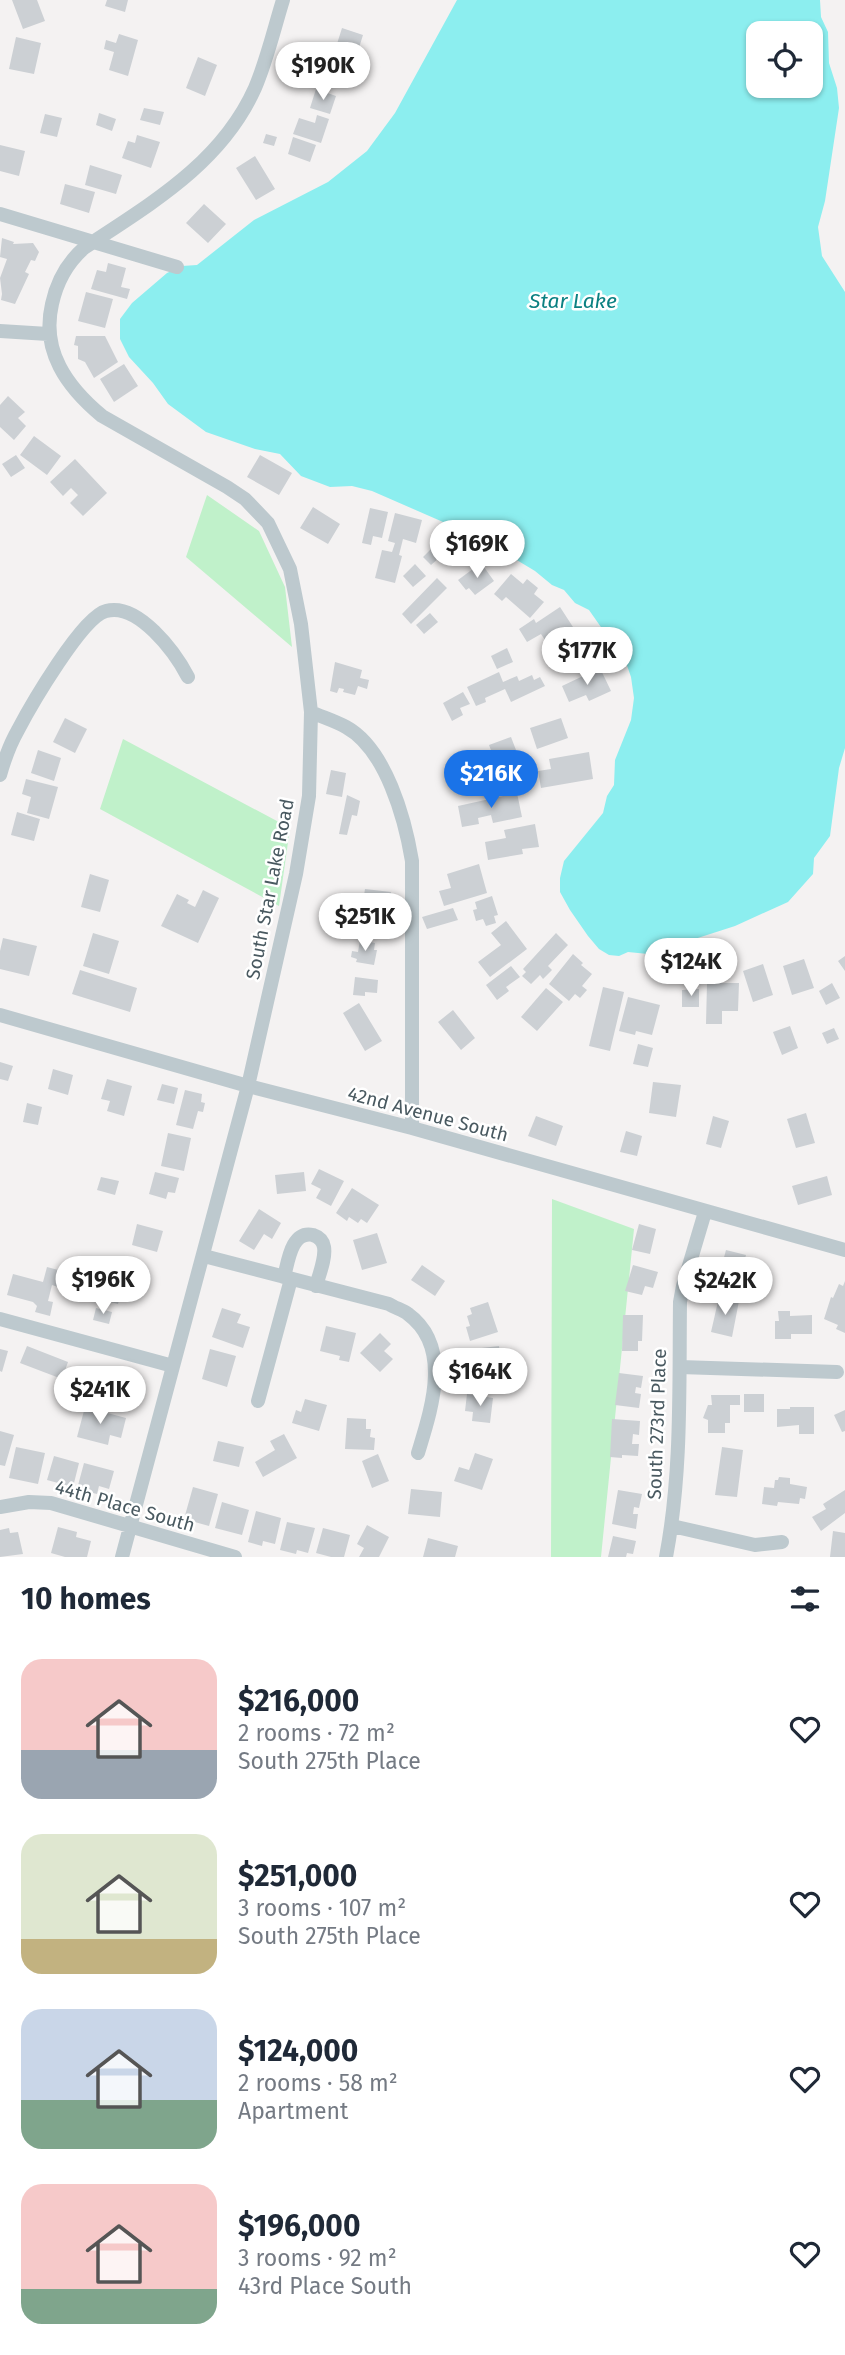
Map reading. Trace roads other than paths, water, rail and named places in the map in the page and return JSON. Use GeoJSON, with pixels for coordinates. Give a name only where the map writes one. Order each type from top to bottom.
{"type":"FeatureCollection","features":[{"type":"Feature","properties":{"kind":"street","name":"South Star Lake Road"},"geometry":{"type":"LineString","coordinates":[[122,1557],[204,1256],[247,1086],[298,863],[309,796],[310,712],[296,594],[290,569],[268,523],[252,505],[227,487],[89,406],[65,379],[55,357],[48,334],[50,312],[61,276],[73,257],[175,186],[221,143],[254,89],[283,0]]}},
{"type":"Feature","properties":{"kind":"street"},"geometry":{"type":"LineString","coordinates":[[0,214],[177,267]]}},
{"type":"Feature","properties":{"kind":"street"},"geometry":{"type":"LineString","coordinates":[[0,331],[48,334]]}},
{"type":"Feature","properties":{"kind":"street"},"geometry":{"type":"LineString","coordinates":[[0,775],[16,732],[74,640],[100,613],[119,610],[138,616],[177,658],[188,677]]}},
{"type":"Feature","properties":{"kind":"street"},"geometry":{"type":"LineString","coordinates":[[310,712],[348,728],[365,745],[379,763],[396,797],[407,829],[412,860],[412,1128]]}},
{"type":"Feature","properties":{"kind":"street","name":"42nd Avenue South"},"geometry":{"type":"LineString","coordinates":[[0,1015],[247,1086],[412,1128],[845,1250]]}},
{"type":"Feature","properties":{"kind":"street","name":"South 273rd Place"},"geometry":{"type":"LineString","coordinates":[[666,1557],[672,1526],[680,1416],[680,1302],[705,1212]]}},
{"type":"Feature","properties":{"kind":"street"},"geometry":{"type":"LineString","coordinates":[[258,1401],[295,1242],[303,1236],[314,1236],[323,1242],[325,1249],[316,1286]]}},
{"type":"Feature","properties":{"kind":"street"},"geometry":{"type":"LineString","coordinates":[[204,1256],[389,1304],[409,1315],[426,1334],[434,1358],[436,1382],[418,1453]]}},
{"type":"Feature","properties":{"kind":"street"},"geometry":{"type":"LineString","coordinates":[[0,1319],[173,1366]]}},
{"type":"Feature","properties":{"kind":"street"},"geometry":{"type":"LineString","coordinates":[[680,1367],[837,1371]]}},
{"type":"Feature","properties":{"kind":"street","name":"44th Place South"},"geometry":{"type":"LineString","coordinates":[[1,1505],[51,1503],[216,1554],[235,1557]]}},
{"type":"Feature","properties":{"kind":"street"},"geometry":{"type":"LineString","coordinates":[[672,1526],[755,1545],[782,1542]]}},
{"type":"Feature","properties":{"kind":"water","name":"Star Lake"},"geometry":{"type":"Polygon","coordinates":[[[457,0],[820,0],[823,21],[746,21],[746,98],[823,98],[823,21],[828,32],[829,63],[837,88],[839,108],[825,201],[818,227],[822,256],[845,292],[845,748],[839,768],[830,836],[814,858],[813,874],[788,902],[735,926],[648,954],[628,952],[619,956],[609,955],[599,949],[560,892],[560,878],[564,861],[603,813],[607,796],[614,785],[615,760],[631,720],[634,698],[631,677],[623,654],[614,640],[589,610],[575,603],[564,590],[482,539],[372,491],[352,486],[330,487],[301,476],[280,454],[255,449],[206,432],[168,404],[129,357],[120,339],[120,319],[132,303],[167,273],[182,266],[197,265],[254,220],[328,182],[367,151],[395,113],[457,0]]]}}]}
